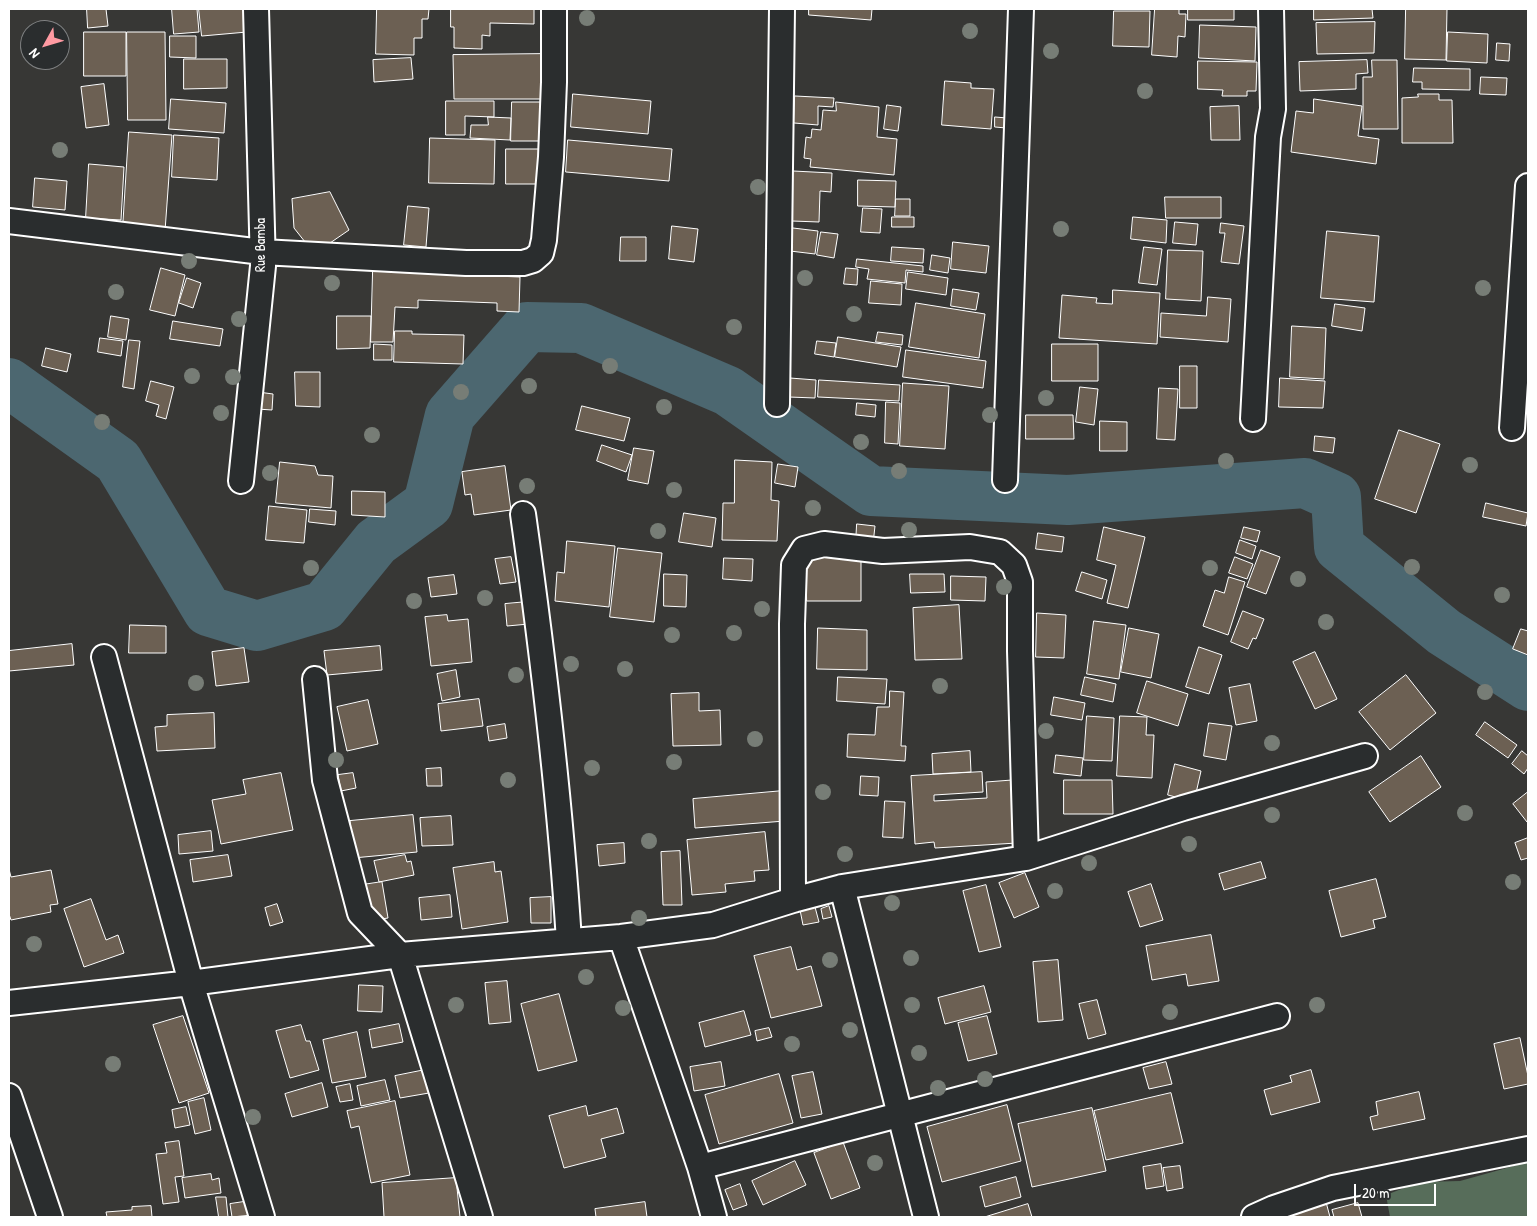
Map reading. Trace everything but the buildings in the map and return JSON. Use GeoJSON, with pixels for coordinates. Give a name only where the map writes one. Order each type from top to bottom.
{"type":"FeatureCollection","features":[{"type":"Feature","properties":{"kind":"street","name":"Rue Bamba"},"geometry":{"type":"LineString","coordinates":[[241,481],[262,276],[256,9]]}},
{"type":"Feature","properties":{"kind":"street"},"geometry":{"type":"LineString","coordinates":[[9,222],[262,252],[466,263],[523,263],[533,260],[541,253],[544,240],[554,92],[554,9]]}},
{"type":"Feature","properties":{"kind":"street"},"geometry":{"type":"LineString","coordinates":[[777,404],[782,9]]}},
{"type":"Feature","properties":{"kind":"street"},"geometry":{"type":"LineString","coordinates":[[1005,480],[1021,9]]}},
{"type":"Feature","properties":{"kind":"street"},"geometry":{"type":"LineString","coordinates":[[1253,419],[1268,137],[1273,109],[1271,9]]}},
{"type":"Feature","properties":{"kind":"street"},"geometry":{"type":"LineString","coordinates":[[1512,428],[1528,186]]}},
{"type":"Feature","properties":{"kind":"street"},"geometry":{"type":"LineString","coordinates":[[524,514],[550,712],[564,857],[569,941]]}},
{"type":"Feature","properties":{"kind":"street"},"geometry":{"type":"LineString","coordinates":[[793,900],[792,624],[794,565],[804,549],[824,544],[883,551],[970,547],[1000,552],[1014,565],[1020,582],[1026,858]]}},
{"type":"Feature","properties":{"kind":"street"},"geometry":{"type":"LineString","coordinates":[[104,657],[191,983],[262,1217]]}},
{"type":"Feature","properties":{"kind":"street"},"geometry":{"type":"LineString","coordinates":[[315,679],[325,780],[360,913],[400,955],[480,1217]]}},
{"type":"Feature","properties":{"kind":"street"},"geometry":{"type":"LineString","coordinates":[[9,1003],[191,983],[400,955],[621,937],[714,925],[842,887],[1026,858],[1193,805],[1365,756]]}},
{"type":"Feature","properties":{"kind":"street"},"geometry":{"type":"LineString","coordinates":[[842,887],[926,1217]]}},
{"type":"Feature","properties":{"kind":"street"},"geometry":{"type":"LineString","coordinates":[[621,937],[700,1167],[714,1217]]}},
{"type":"Feature","properties":{"kind":"street"},"geometry":{"type":"LineString","coordinates":[[700,1167],[1277,1016]]}},
{"type":"Feature","properties":{"kind":"street"},"geometry":{"type":"LineString","coordinates":[[9,1096],[50,1217]]}},
{"type":"Feature","properties":{"kind":"street"},"geometry":{"type":"LineString","coordinates":[[1254,1217],[1274,1208],[1333,1188],[1528,1149]]}},
{"type":"Feature","properties":{"kind":"green space"},"geometry":{"type":"Polygon","coordinates":[[[1528,1162],[1528,1217],[1390,1217],[1386,1195],[1419,1182],[1460,1181],[1528,1162]]]}},
{"type":"Feature","properties":{"kind":"waterway"},"geometry":{"type":"LineString","coordinates":[[9,383],[118,461],[208,611],[257,626],[324,606],[376,542],[428,504],[450,415],[527,327],[581,328],[728,391],[871,491],[1068,500],[1305,483],[1336,497],[1339,547],[1444,632],[1528,686]]}}]}
